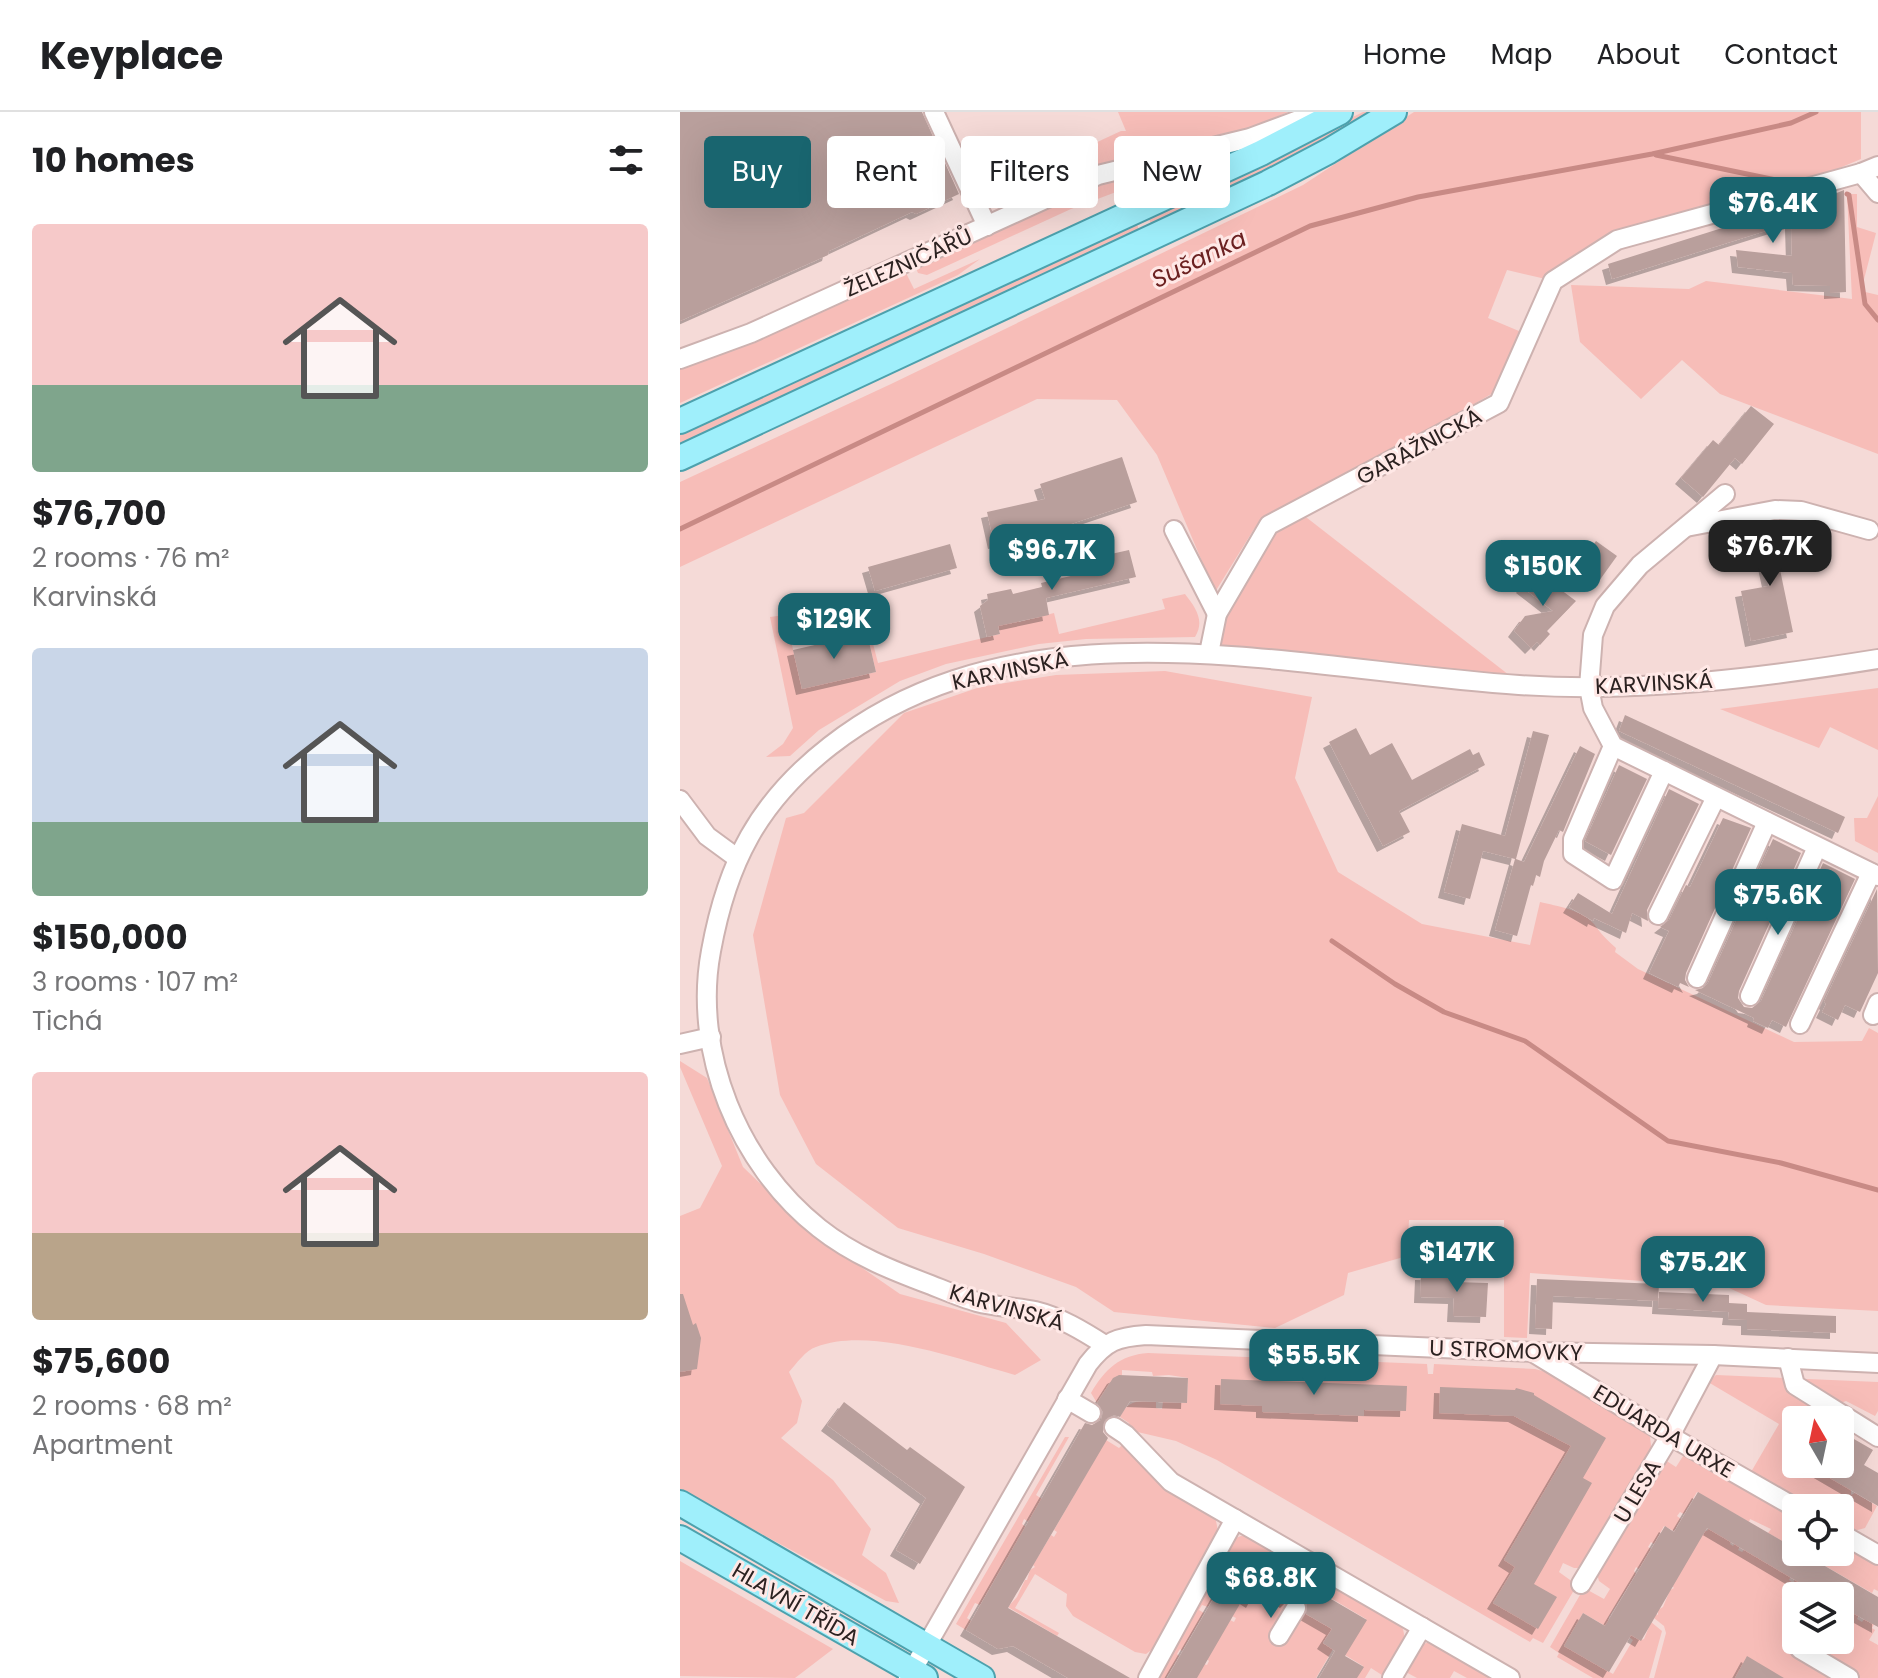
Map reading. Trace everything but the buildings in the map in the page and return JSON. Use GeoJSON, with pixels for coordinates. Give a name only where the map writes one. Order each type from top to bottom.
{"type":"FeatureCollection","features":[{"type":"Feature","properties":{"kind":"main road"},"geometry":{"type":"LineString","coordinates":[[680,421],[1261,153],[1340,112]]}},
{"type":"Feature","properties":{"kind":"main road"},"geometry":{"type":"LineString","coordinates":[[680,458],[1268,183],[1394,112]]}},
{"type":"Feature","properties":{"kind":"main road"},"geometry":{"type":"LineString","coordinates":[[680,1503],[982,1678]]}},
{"type":"Feature","properties":{"kind":"main road","name":"HLAVNÍ TŘÍDA"},"geometry":{"type":"LineString","coordinates":[[680,1538],[915,1675]]}},
{"type":"Feature","properties":{"kind":"street"},"geometry":{"type":"LineString","coordinates":[[934,112],[987,226]]}},
{"type":"Feature","properties":{"kind":"street","name":"ŽELEZNIČÁŘŮ"},"geometry":{"type":"LineString","coordinates":[[680,359],[751,333],[1098,175],[1250,138],[1320,112]]}},
{"type":"Feature","properties":{"kind":"street","name":"GARÁŽNICKÁ"},"geometry":{"type":"LineString","coordinates":[[1209,653],[1217,614],[1269,525],[1499,403],[1553,281],[1617,240],[1869,169],[1878,193]]}},
{"type":"Feature","properties":{"kind":"street"},"geometry":{"type":"LineString","coordinates":[[1725,494],[1640,565],[1605,606],[1593,635],[1589,687],[1593,708],[1613,746],[1874,874],[1800,1024]]}},
{"type":"Feature","properties":{"kind":"street"},"geometry":{"type":"LineString","coordinates":[[1684,528],[1775,510],[1801,511],[1869,530]]}},
{"type":"Feature","properties":{"kind":"street"},"geometry":{"type":"LineString","coordinates":[[1174,530],[1217,614]]}},
{"type":"Feature","properties":{"kind":"street","name":"KARVINSKÁ"},"geometry":{"type":"LineString","coordinates":[[1105,1345],[1079,1328],[1041,1312],[975,1302],[879,1266],[819,1228],[785,1197],[747,1146],[725,1096],[711,1037],[707,1002],[709,964],[719,905],[737,858],[770,804],[809,762],[851,729],[911,695],[975,673],[1112,652],[1209,653],[1520,685],[1589,687],[1783,674],[1878,659]]}},
{"type":"Feature","properties":{"kind":"street"},"geometry":{"type":"LineString","coordinates":[[1613,746],[1573,839],[1573,854],[1613,880],[1664,771]]}},
{"type":"Feature","properties":{"kind":"street"},"geometry":{"type":"LineString","coordinates":[[1658,915],[1716,797]]}},
{"type":"Feature","properties":{"kind":"street"},"geometry":{"type":"LineString","coordinates":[[680,800],[707,836],[737,858]]}},
{"type":"Feature","properties":{"kind":"street"},"geometry":{"type":"LineString","coordinates":[[1697,978],[1767,822]]}},
{"type":"Feature","properties":{"kind":"street"},"geometry":{"type":"LineString","coordinates":[[1750,996],[1817,847]]}},
{"type":"Feature","properties":{"kind":"street"},"geometry":{"type":"LineString","coordinates":[[680,1044],[711,1037]]}},
{"type":"Feature","properties":{"kind":"street","name":"U STROMOVKY"},"geometry":{"type":"LineString","coordinates":[[1105,1345],[1124,1337],[1146,1335],[1878,1363]]}},
{"type":"Feature","properties":{"kind":"street"},"geometry":{"type":"LineString","coordinates":[[924,1646],[1088,1364],[1105,1345]]}},
{"type":"Feature","properties":{"kind":"street","name":"EDUARDA URXE"},"geometry":{"type":"LineString","coordinates":[[1533,1352],[1782,1500]]}},
{"type":"Feature","properties":{"kind":"street","name":"U LESA"},"geometry":{"type":"LineString","coordinates":[[1581,1584],[1670,1436],[1713,1355]]}},
{"type":"Feature","properties":{"kind":"street"},"geometry":{"type":"LineString","coordinates":[[1788,1358],[1795,1385],[1878,1437]]}},
{"type":"Feature","properties":{"kind":"street"},"geometry":{"type":"LineString","coordinates":[[1067,1399],[1091,1413]]}},
{"type":"Feature","properties":{"kind":"street"},"geometry":{"type":"LineString","coordinates":[[1114,1427],[1126,1435],[1171,1482],[1510,1678]]}},
{"type":"Feature","properties":{"kind":"street"},"geometry":{"type":"LineString","coordinates":[[1148,1678],[1235,1519]]}},
{"type":"Feature","properties":{"kind":"street"},"geometry":{"type":"LineString","coordinates":[[1854,1541],[1878,1555]]}},
{"type":"Feature","properties":{"kind":"street"},"geometry":{"type":"LineString","coordinates":[[1309,1586],[1319,1568]]}},
{"type":"Feature","properties":{"kind":"street"},"geometry":{"type":"LineString","coordinates":[[1279,1636],[1296,1608]]}},
{"type":"Feature","properties":{"kind":"street"},"geometry":{"type":"LineString","coordinates":[[1392,1678],[1422,1627]]}},
{"type":"Feature","properties":{"kind":"street","name":"HLAVNÍ TŘÍDA"},"geometry":{"type":"LineString","coordinates":[[915,1675],[924,1646]]}},
{"type":"Feature","properties":{"kind":"street"},"geometry":{"type":"LineString","coordinates":[[1808,1654],[1849,1678]]}},
{"type":"Feature","properties":{"kind":"shaded area"},"geometry":{"type":"Polygon","coordinates":[[[1118,112],[1288,112],[1223,136],[1114,136],[1114,162],[1098,168],[1098,142],[1126,131],[1118,112]]]}},
{"type":"Feature","properties":{"kind":"shaded area"},"geometry":{"type":"Polygon","coordinates":[[[1363,112],[1373,112],[1296,157],[1230,189],[1230,177],[1363,112]]]}},
{"type":"Feature","properties":{"kind":"shaded area"},"geometry":{"type":"Polygon","coordinates":[[[1414,112],[1861,112],[1861,159],[1825,174],[1621,234],[1550,280],[1507,270],[1488,318],[1526,334],[1498,390],[1422,435],[1265,518],[1254,529],[1215,592],[1157,455],[1117,400],[1037,399],[680,567],[680,482],[1303,185],[1414,112]]]}},
{"type":"Feature","properties":{"kind":"shaded area"},"geometry":{"type":"Polygon","coordinates":[[[1114,178],[1114,193],[1098,199],[1100,181],[1114,178]]]}},
{"type":"Feature","properties":{"kind":"shaded area"},"geometry":{"type":"Polygon","coordinates":[[[1847,194],[1857,194],[1857,227],[1876,233],[1861,291],[1878,295],[1878,454],[1720,394],[1682,360],[1641,399],[1580,342],[1571,285],[1689,289],[1706,281],[1852,299],[1847,194]]]}},
{"type":"Feature","properties":{"kind":"shaded area"},"geometry":{"type":"Polygon","coordinates":[[[1041,208],[1074,208],[927,275],[918,273],[915,266],[1041,208]]]}},
{"type":"Feature","properties":{"kind":"shaded area"},"geometry":{"type":"Polygon","coordinates":[[[1166,208],[1190,208],[1152,226],[1148,217],[1166,208]]]}},
{"type":"Feature","properties":{"kind":"shaded area"},"geometry":{"type":"Polygon","coordinates":[[[1136,222],[1140,232],[680,445],[680,433],[1136,222]]]}},
{"type":"Feature","properties":{"kind":"shaded area"},"geometry":{"type":"Polygon","coordinates":[[[980,259],[958,275],[680,403],[680,365],[905,271],[914,289],[980,259]]]}},
{"type":"Feature","properties":{"kind":"shaded area"},"geometry":{"type":"Polygon","coordinates":[[[1302,514],[1509,675],[1218,648],[1222,619],[1273,532],[1302,514]]]}},
{"type":"Feature","properties":{"kind":"shaded area"},"geometry":{"type":"Polygon","coordinates":[[[1185,594],[1199,620],[1195,637],[1086,639],[1039,644],[946,664],[900,681],[819,730],[790,756],[766,757],[783,744],[793,728],[770,617],[785,615],[802,688],[876,672],[867,633],[870,632],[878,663],[1000,634],[995,612],[1016,607],[1019,622],[1054,613],[1059,634],[1165,609],[1162,599],[1185,594]]]}},
{"type":"Feature","properties":{"kind":"shaded area"},"geometry":{"type":"Polygon","coordinates":[[[1165,671],[1312,697],[1295,778],[1338,872],[1422,924],[1530,945],[1540,902],[1554,905],[1589,919],[1616,948],[1615,952],[1638,969],[1794,1042],[1862,1041],[1869,1028],[1878,1033],[1878,1311],[1766,1305],[1727,1287],[1530,1273],[1527,1338],[1504,1337],[1504,1220],[1409,1220],[1407,1256],[1348,1273],[1344,1295],[1275,1328],[1114,1312],[1076,1287],[898,1228],[816,1164],[780,1095],[753,935],[786,818],[804,813],[904,713],[980,687],[1056,675],[1165,671]]]}},
{"type":"Feature","properties":{"kind":"shaded area"},"geometry":{"type":"Polygon","coordinates":[[[1878,688],[1878,750],[1830,727],[1819,748],[1720,709],[1878,688]]]}},
{"type":"Feature","properties":{"kind":"shaded area"},"geometry":{"type":"Polygon","coordinates":[[[1878,796],[1878,853],[1855,841],[1854,818],[1867,818],[1878,796]]]}},
{"type":"Feature","properties":{"kind":"shaded area"},"geometry":{"type":"Polygon","coordinates":[[[680,1061],[707,1078],[743,1167],[810,1232],[900,1294],[1006,1323],[1041,1360],[1015,1375],[916,1348],[863,1340],[812,1349],[789,1372],[802,1401],[797,1423],[781,1438],[833,1480],[871,1529],[862,1555],[886,1573],[899,1603],[886,1601],[680,1490],[680,1216],[700,1208],[722,1166],[680,1061]]]}},
{"type":"Feature","properties":{"kind":"shaded area"},"geometry":{"type":"Polygon","coordinates":[[[1148,1353],[1271,1358],[1271,1362],[1279,1362],[1280,1358],[1427,1364],[1428,1374],[1433,1374],[1434,1364],[1535,1369],[1550,1373],[1642,1427],[1650,1437],[1652,1454],[1581,1568],[1563,1563],[1559,1572],[1577,1585],[1543,1643],[1533,1638],[1530,1642],[1217,1460],[1176,1441],[1129,1430],[1129,1423],[1120,1417],[1130,1404],[1156,1402],[1156,1408],[1162,1409],[1163,1402],[1187,1403],[1188,1378],[1122,1370],[1122,1375],[1113,1379],[1097,1403],[1091,1393],[1108,1370],[1121,1360],[1148,1353]]]}},
{"type":"Feature","properties":{"kind":"shaded area"},"geometry":{"type":"Polygon","coordinates":[[[1716,1375],[1878,1382],[1878,1411],[1875,1416],[1846,1401],[1835,1406],[1782,1406],[1782,1478],[1837,1478],[1851,1490],[1851,1494],[1790,1494],[1751,1472],[1779,1424],[1708,1382],[1716,1375]]]}},
{"type":"Feature","properties":{"kind":"shaded area"},"geometry":{"type":"Polygon","coordinates":[[[1065,1437],[1069,1437],[1036,1495],[1042,1499],[1029,1522],[1024,1519],[1022,1524],[1026,1527],[980,1605],[975,1603],[967,1618],[971,1621],[966,1630],[956,1624],[1065,1437]]]}},
{"type":"Feature","properties":{"kind":"shaded area"},"geometry":{"type":"Polygon","coordinates":[[[1106,1440],[1119,1448],[1125,1442],[1215,1516],[1219,1536],[1154,1648],[1146,1654],[1135,1652],[1073,1616],[1066,1606],[1067,1594],[1035,1574],[1015,1608],[1059,1633],[1057,1636],[1008,1607],[1017,1597],[1030,1570],[1035,1567],[1033,1565],[1051,1535],[1054,1537],[1057,1532],[1054,1530],[1106,1440]]]}},
{"type":"Feature","properties":{"kind":"shaded area"},"geometry":{"type":"Polygon","coordinates":[[[1685,1453],[1782,1508],[1782,1541],[1768,1533],[1771,1529],[1750,1519],[1749,1522],[1697,1492],[1684,1514],[1680,1512],[1677,1516],[1681,1519],[1674,1531],[1664,1526],[1654,1544],[1651,1542],[1648,1547],[1651,1549],[1639,1569],[1636,1567],[1636,1574],[1609,1617],[1607,1627],[1583,1613],[1567,1647],[1613,1674],[1633,1640],[1629,1637],[1644,1639],[1651,1622],[1662,1631],[1649,1678],[1593,1678],[1557,1657],[1559,1653],[1550,1647],[1584,1588],[1604,1599],[1610,1589],[1599,1581],[1597,1574],[1665,1460],[1676,1467],[1685,1453]]]}},
{"type":"Feature","properties":{"kind":"shaded area"},"geometry":{"type":"Polygon","coordinates":[[[1855,1493],[1877,1506],[1865,1528],[1854,1531],[1855,1493]]]}},
{"type":"Feature","properties":{"kind":"shaded area"},"geometry":{"type":"Polygon","coordinates":[[[1709,1528],[1731,1541],[1733,1546],[1735,1543],[1740,1546],[1738,1550],[1742,1552],[1745,1549],[1791,1576],[1789,1580],[1792,1582],[1782,1582],[1782,1654],[1854,1654],[1854,1613],[1862,1622],[1865,1618],[1874,1624],[1872,1628],[1875,1630],[1869,1640],[1878,1645],[1878,1678],[1654,1678],[1666,1633],[1664,1626],[1654,1618],[1674,1588],[1672,1586],[1703,1530],[1709,1528]]]}},
{"type":"Feature","properties":{"kind":"shaded area"},"geometry":{"type":"Polygon","coordinates":[[[1250,1536],[1400,1623],[1403,1644],[1385,1677],[1371,1668],[1365,1678],[1356,1678],[1363,1666],[1345,1655],[1366,1619],[1329,1597],[1331,1594],[1326,1591],[1323,1594],[1293,1577],[1295,1573],[1291,1570],[1288,1573],[1251,1552],[1241,1569],[1237,1567],[1234,1572],[1237,1575],[1229,1588],[1221,1584],[1208,1607],[1202,1605],[1199,1610],[1204,1613],[1182,1651],[1180,1649],[1177,1654],[1179,1656],[1166,1678],[1150,1678],[1233,1539],[1250,1536]]]}},
{"type":"Feature","properties":{"kind":"shaded area"},"geometry":{"type":"Polygon","coordinates":[[[1854,1549],[1878,1563],[1878,1591],[1874,1589],[1872,1593],[1825,1566],[1854,1566],[1854,1549]]]}},
{"type":"Feature","properties":{"kind":"shaded area"},"geometry":{"type":"Polygon","coordinates":[[[680,1561],[833,1649],[795,1678],[680,1676],[680,1561]]]}},
{"type":"Feature","properties":{"kind":"shaded area"},"geometry":{"type":"Polygon","coordinates":[[[1260,1587],[1332,1629],[1323,1643],[1333,1649],[1316,1678],[1196,1678],[1204,1664],[1207,1665],[1207,1659],[1230,1620],[1234,1622],[1236,1618],[1232,1616],[1243,1597],[1251,1601],[1260,1587]]]}},
{"type":"Feature","properties":{"kind":"shaded area"},"geometry":{"type":"Polygon","coordinates":[[[1430,1642],[1497,1678],[1467,1678],[1454,1671],[1450,1678],[1417,1678],[1402,1670],[1420,1645],[1430,1642]]]}},
{"type":"Feature","properties":{"kind":"waterway","name":"Sušanka"},"geometry":{"type":"LineString","coordinates":[[680,529],[1310,226],[1418,197],[1652,154],[1791,123],[1816,112]]}},
{"type":"Feature","properties":{"kind":"waterway"},"geometry":{"type":"LineString","coordinates":[[1656,155],[1795,184]]}},
{"type":"Feature","properties":{"kind":"waterway"},"geometry":{"type":"LineString","coordinates":[[1847,194],[1865,304],[1878,320]]}},
{"type":"Feature","properties":{"kind":"waterway"},"geometry":{"type":"LineString","coordinates":[[1332,941],[1395,984],[1444,1012],[1525,1041],[1668,1141],[1781,1163],[1878,1190]]}}]}
